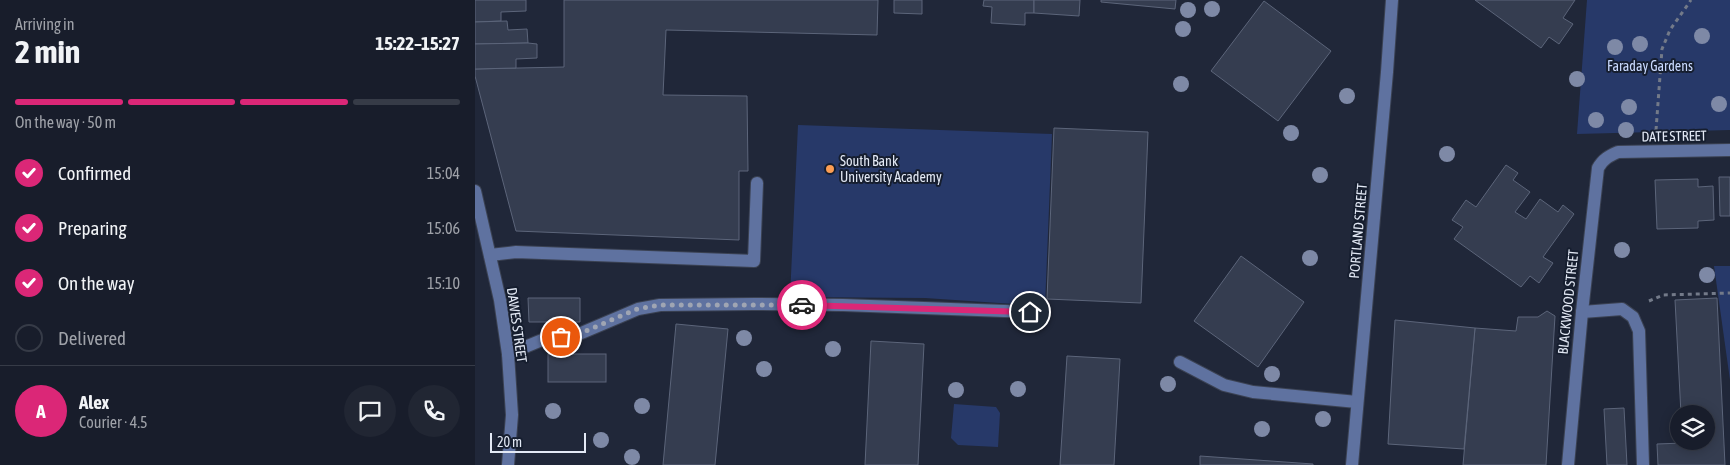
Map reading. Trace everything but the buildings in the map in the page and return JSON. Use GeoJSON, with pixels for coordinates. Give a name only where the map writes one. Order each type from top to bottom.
{"type":"FeatureCollection","features":[{"type":"Feature","properties":{"kind":"street","name":"PORTLAND STREET"},"geometry":{"type":"LineString","coordinates":[[1352,465],[1387,72],[1391,0]]}},
{"type":"Feature","properties":{"kind":"street","name":"DATE STREET"},"geometry":{"type":"LineString","coordinates":[[1618,152],[1730,150]]}},
{"type":"Feature","properties":{"kind":"street","name":"BLACKWOOD STREET"},"geometry":{"type":"LineString","coordinates":[[1568,465],[1596,176],[1602,161],[1618,152]]}},
{"type":"Feature","properties":{"kind":"street"},"geometry":{"type":"LineString","coordinates":[[491,255],[516,252],[754,261],[757,183]]}},
{"type":"Feature","properties":{"kind":"street","name":"DAWES STREET"},"geometry":{"type":"LineString","coordinates":[[475,191],[491,255],[508,354],[512,415],[508,465]]}},
{"type":"Feature","properties":{"kind":"street"},"geometry":{"type":"LineString","coordinates":[[508,354],[542,340],[579,334],[637,309],[660,305],[843,305],[1030,312]]}},
{"type":"Feature","properties":{"kind":"street"},"geometry":{"type":"LineString","coordinates":[[1582,312],[1622,309],[1633,317],[1639,331],[1643,465]]}},
{"type":"Feature","properties":{"kind":"street"},"geometry":{"type":"LineString","coordinates":[[1180,362],[1224,385],[1253,392],[1357,402]]}},
{"type":"Feature","properties":{"kind":"path"},"geometry":{"type":"LineString","coordinates":[[1654,150],[1662,49],[1670,30],[1691,0]]}},
{"type":"Feature","properties":{"kind":"path"},"geometry":{"type":"LineString","coordinates":[[1625,312],[1663,295],[1730,293]]}},
{"type":"Feature","properties":{"kind":"green space","name":"Faraday Gardens"},"geometry":{"type":"Polygon","coordinates":[[[1587,0],[1730,0],[1730,130],[1577,134],[1587,0]]]}},
{"type":"Feature","properties":{"kind":"green space"},"geometry":{"type":"Polygon","coordinates":[[[798,125],[1052,134],[1045,306],[925,298],[790,297],[798,125]]]}},
{"type":"Feature","properties":{"kind":"green space"},"geometry":{"type":"Polygon","coordinates":[[[1714,266],[1730,266],[1730,380],[1714,266]]]}},
{"type":"Feature","properties":{"kind":"green space"},"geometry":{"type":"Polygon","coordinates":[[[954,404],[996,407],[1000,413],[998,447],[958,445],[951,438],[954,404]]]}},
{"type":"Feature","properties":{"kind":"way so far"},"geometry":{"type":"LineString","coordinates":[[561,337],[579,334],[609,323],[637,309],[660,305],[802,305]]}},
{"type":"Feature","properties":{"kind":"place","name":"South Bank University Academy"},"geometry":{"type":"Point","coordinates":[830,169]}},
{"type":"Feature","properties":{"kind":"route"},"geometry":{"type":"LineString","coordinates":[[802,305],[1030,312]]}}]}
